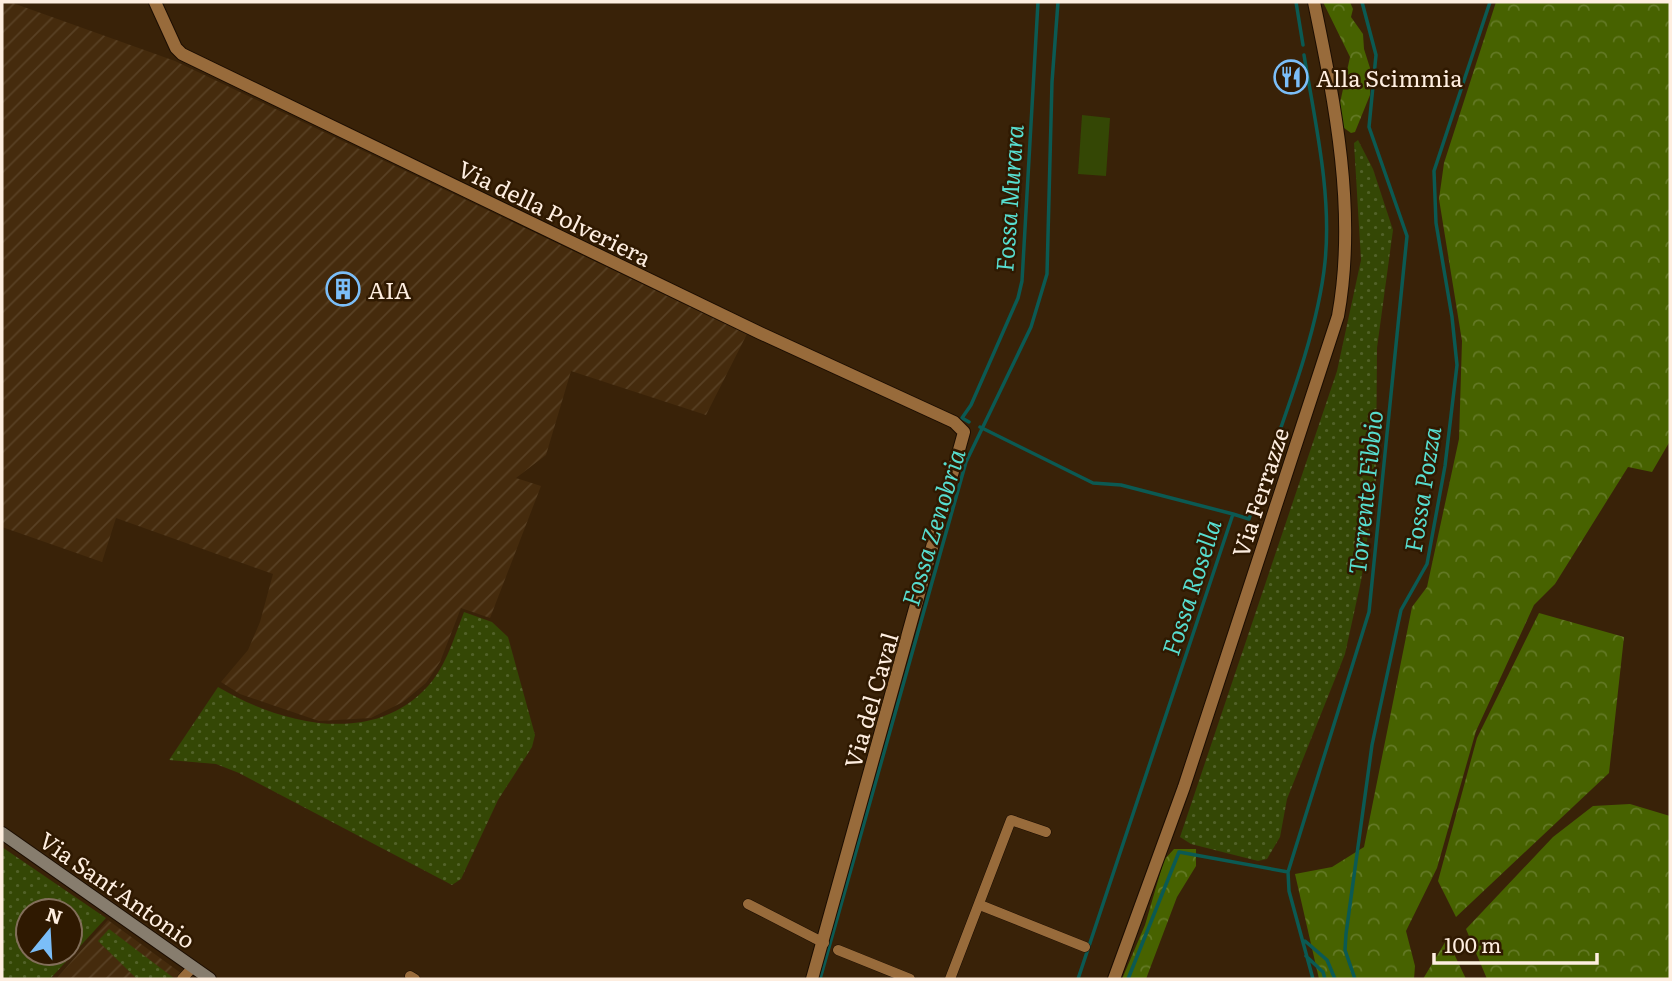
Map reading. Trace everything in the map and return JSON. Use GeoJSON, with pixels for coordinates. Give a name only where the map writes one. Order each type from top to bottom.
{"type":"FeatureCollection","features":[{"type":"Feature","properties":{"kind":"main road","name":"Via Sant'Antonio"},"geometry":{"type":"LineString","coordinates":[[2,833],[210,979]]}},
{"type":"Feature","properties":{"kind":"street","name":"Via della Polveriera"},"geometry":{"type":"LineString","coordinates":[[155,2],[176,48],[183,54],[760,333],[954,422],[964,432]]}},
{"type":"Feature","properties":{"kind":"street","name":"Via Ferrazze"},"geometry":{"type":"LineString","coordinates":[[1114,979],[1188,774],[1338,316],[1346,258],[1345,208],[1341,158],[1314,2]]}},
{"type":"Feature","properties":{"kind":"street","name":"Via del Caval"},"geometry":{"type":"LineString","coordinates":[[812,979],[964,432]]}},
{"type":"Feature","properties":{"kind":"street"},"geometry":{"type":"LineString","coordinates":[[950,979],[1011,820],[1046,831]]}},
{"type":"Feature","properties":{"kind":"street"},"geometry":{"type":"LineString","coordinates":[[747,904],[824,943]]}},
{"type":"Feature","properties":{"kind":"street"},"geometry":{"type":"LineString","coordinates":[[980,905],[1085,947]]}},
{"type":"Feature","properties":{"kind":"street"},"geometry":{"type":"LineString","coordinates":[[838,950],[910,979]]}},
{"type":"Feature","properties":{"kind":"street"},"geometry":{"type":"LineString","coordinates":[[182,979],[193,967]]}},
{"type":"Feature","properties":{"kind":"shaded area","name":"AIA"},"geometry":{"type":"Polygon","coordinates":[[[2,2],[10,2],[175,61],[747,334],[706,415],[571,371],[546,455],[516,478],[541,486],[490,618],[461,608],[440,662],[426,683],[403,702],[371,718],[319,721],[240,694],[221,682],[248,650],[260,622],[273,574],[116,518],[102,562],[2,527],[2,2]]]}},
{"type":"Feature","properties":{"kind":"shaded area"},"geometry":{"type":"Polygon","coordinates":[[[108,920],[189,979],[56,979],[67,967],[84,967],[84,947],[108,920]]]}},
{"type":"Feature","properties":{"kind":"green space"},"geometry":{"type":"Polygon","coordinates":[[[1323,2],[1350,2],[1353,9],[1351,17],[1363,34],[1370,68],[1370,95],[1355,132],[1351,133],[1340,125],[1340,103],[1350,57],[1323,2]]]}},
{"type":"Feature","properties":{"kind":"green space"},"geometry":{"type":"Polygon","coordinates":[[[1496,2],[1670,2],[1670,441],[1652,472],[1628,467],[1555,584],[1534,605],[1476,731],[1437,868],[1406,931],[1415,966],[1414,979],[1319,979],[1295,874],[1332,867],[1364,847],[1412,607],[1427,587],[1459,439],[1462,341],[1439,199],[1444,163],[1496,2]]]}},
{"type":"Feature","properties":{"kind":"green space"},"geometry":{"type":"Polygon","coordinates":[[[1082,115],[1110,118],[1106,176],[1078,174],[1082,115]]]}},
{"type":"Feature","properties":{"kind":"green space"},"geometry":{"type":"Polygon","coordinates":[[[1358,140],[1373,169],[1393,230],[1377,348],[1376,480],[1361,581],[1345,654],[1287,799],[1280,837],[1267,859],[1258,861],[1191,844],[1180,837],[1337,371],[1361,260],[1354,143],[1358,140]]]}},
{"type":"Feature","properties":{"kind":"green space"},"geometry":{"type":"Polygon","coordinates":[[[464,612],[492,622],[508,637],[535,735],[532,747],[498,800],[461,879],[452,885],[239,773],[216,764],[169,760],[218,687],[271,712],[300,720],[329,724],[358,723],[386,716],[411,702],[433,680],[447,656],[464,612]]]}},
{"type":"Feature","properties":{"kind":"green space"},"geometry":{"type":"Polygon","coordinates":[[[1539,613],[1624,637],[1609,773],[1456,917],[1438,881],[1477,738],[1539,613]]]}},
{"type":"Feature","properties":{"kind":"green space"},"geometry":{"type":"Polygon","coordinates":[[[1630,804],[1670,816],[1670,979],[1487,979],[1466,929],[1553,837],[1593,806],[1630,804]]]}},
{"type":"Feature","properties":{"kind":"green space"},"geometry":{"type":"Polygon","coordinates":[[[2,847],[75,897],[14,897],[14,967],[61,967],[50,979],[2,979],[2,847]]]}},
{"type":"Feature","properties":{"kind":"green space"},"geometry":{"type":"Polygon","coordinates":[[[1174,849],[1196,849],[1196,866],[1177,897],[1146,979],[1122,979],[1145,925],[1164,860],[1174,849]]]}},
{"type":"Feature","properties":{"kind":"green space"},"geometry":{"type":"Polygon","coordinates":[[[84,903],[106,918],[84,942],[84,903]]]}},
{"type":"Feature","properties":{"kind":"green space"},"geometry":{"type":"Polygon","coordinates":[[[109,929],[175,979],[137,979],[98,941],[109,929]]]}},
{"type":"Feature","properties":{"kind":"green space"},"geometry":{"type":"Polygon","coordinates":[[[1447,939],[1466,979],[1423,979],[1447,939]]]}},
{"type":"Feature","properties":{"kind":"waterway","name":"Fossa Murara"},"geometry":{"type":"LineString","coordinates":[[969,422],[962,418],[971,405],[1018,298],[1022,281],[1038,2]]}},
{"type":"Feature","properties":{"kind":"waterway","name":"Fossa Zenobria"},"geometry":{"type":"LineString","coordinates":[[820,979],[966,462],[1031,327],[1047,274],[1052,82],[1058,2]]}},
{"type":"Feature","properties":{"kind":"waterway","name":"Fossa Rosella"},"geometry":{"type":"LineString","coordinates":[[1296,2],[1303,45]]}},
{"type":"Feature","properties":{"kind":"waterway","name":"Torrente Fibbio"},"geometry":{"type":"LineString","coordinates":[[1313,979],[1289,891],[1288,872],[1369,612],[1407,236],[1369,127],[1376,55],[1362,2]]}},
{"type":"Feature","properties":{"kind":"waterway","name":"Fossa Pozza"},"geometry":{"type":"LineString","coordinates":[[1355,979],[1345,950],[1346,934],[1372,745],[1401,610],[1427,564],[1445,466],[1457,365],[1436,223],[1434,171],[1490,2]]}},
{"type":"Feature","properties":{"kind":"waterway","name":"Fossa Rosella"},"geometry":{"type":"LineString","coordinates":[[1078,979],[1233,514],[1249,519],[1313,325],[1327,236],[1321,158],[1304,55]]}},
{"type":"Feature","properties":{"kind":"waterway","name":"Fossa Murara"},"geometry":{"type":"LineString","coordinates":[[980,427],[1093,483],[1121,485],[1233,514]]}},
{"type":"Feature","properties":{"kind":"waterway"},"geometry":{"type":"LineString","coordinates":[[1128,979],[1179,852],[1288,872]]}},
{"type":"Feature","properties":{"kind":"waterway"},"geometry":{"type":"LineString","coordinates":[[1305,941],[1327,960],[1335,979]]}},
{"type":"Feature","properties":{"kind":"waterway"},"geometry":{"type":"LineString","coordinates":[[1306,956],[1323,972],[1325,979]]}},
{"type":"Feature","properties":{"kind":"place","name":"Alla Scimmia"},"geometry":{"type":"Point","coordinates":[1291,77]}},
{"type":"Feature","properties":{"kind":"place","name":"AIA"},"geometry":{"type":"Point","coordinates":[343,289]}}]}
